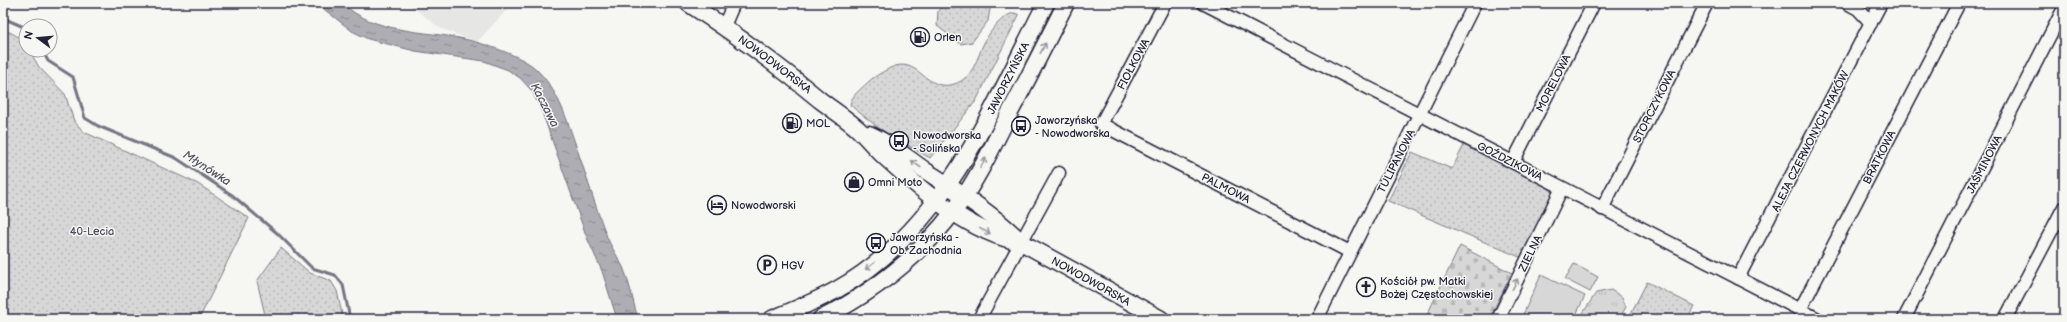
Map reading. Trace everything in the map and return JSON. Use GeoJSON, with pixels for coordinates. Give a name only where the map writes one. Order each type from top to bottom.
{"type":"FeatureCollection","features":[{"type":"Feature","properties":{"kind":"main road","name":"NOWODWORSKA"},"geometry":{"type":"LineString","coordinates":[[688,3],[724,26],[777,64],[858,130],[886,158],[953,212],[967,222],[1001,239],[1021,242]]}},
{"type":"Feature","properties":{"kind":"main road","name":"JAWORZYŃSKA"},"geometry":{"type":"LineString","coordinates":[[772,319],[805,306],[839,289],[899,242],[938,200],[949,186],[971,150],[1046,3]]}},
{"type":"Feature","properties":{"kind":"main road","name":"JAWORZYŃSKA"},"geometry":{"type":"LineString","coordinates":[[821,319],[843,308],[876,287],[930,239],[953,212],[964,197],[994,144],[1066,3]]}},
{"type":"Feature","properties":{"kind":"main road","name":"NOWODWORSKA"},"geometry":{"type":"LineString","coordinates":[[858,130],[894,147],[1009,230],[1021,242],[1161,319]]}},
{"type":"Feature","properties":{"kind":"street"},"geometry":{"type":"LineString","coordinates":[[724,26],[734,3]]}},
{"type":"Feature","properties":{"kind":"street","name":"FIOŁKOWA"},"geometry":{"type":"LineString","coordinates":[[1101,124],[1165,3]]}},
{"type":"Feature","properties":{"kind":"street","name":"GOŹDZIKOWA"},"geometry":{"type":"LineString","coordinates":[[1202,3],[1818,319]]}},
{"type":"Feature","properties":{"kind":"street","name":"TULIPANOWA"},"geometry":{"type":"LineString","coordinates":[[1317,319],[1475,3]]}},
{"type":"Feature","properties":{"kind":"street","name":"MORELOWA"},"geometry":{"type":"LineString","coordinates":[[1513,162],[1594,3]]}},
{"type":"Feature","properties":{"kind":"street","name":"STORCZYKOWA"},"geometry":{"type":"LineString","coordinates":[[1602,209],[1706,3]]}},
{"type":"Feature","properties":{"kind":"street"},"geometry":{"type":"LineString","coordinates":[[1847,3],[1858,9],[1871,23]]}},
{"type":"Feature","properties":{"kind":"street","name":"ALEJA CZERWONYCH MAKÓW"},"geometry":{"type":"LineString","coordinates":[[1738,278],[1881,3]]}},
{"type":"Feature","properties":{"kind":"street","name":"BRATKOWA"},"geometry":{"type":"LineString","coordinates":[[1800,310],[1959,3]]}},
{"type":"Feature","properties":{"kind":"street","name":"JAŚMINOWA"},"geometry":{"type":"LineString","coordinates":[[1904,319],[2064,8]]}},
{"type":"Feature","properties":{"kind":"street","name":"PALMOWA"},"geometry":{"type":"LineString","coordinates":[[1101,124],[1350,252]]}},
{"type":"Feature","properties":{"kind":"street"},"geometry":{"type":"LineString","coordinates":[[979,319],[1059,173]]}},
{"type":"Feature","properties":{"kind":"street","name":"ZIELNA"},"geometry":{"type":"LineString","coordinates":[[1498,319],[1562,188]]}},
{"type":"Feature","properties":{"kind":"street"},"geometry":{"type":"LineString","coordinates":[[2005,319],[2064,207]]}},
{"type":"Feature","properties":{"kind":"shaded area"},"geometry":{"type":"Polygon","coordinates":[[[407,3],[513,3],[477,42],[440,28],[407,3]]]}},
{"type":"Feature","properties":{"kind":"green space"},"geometry":{"type":"Polygon","coordinates":[[[945,3],[991,3],[988,21],[972,42],[961,44],[937,26],[938,11],[945,3]]]}},
{"type":"Feature","properties":{"kind":"green space"},"geometry":{"type":"Polygon","coordinates":[[[1015,13],[1019,15],[976,101],[930,158],[880,129],[850,105],[854,96],[869,81],[890,68],[900,65],[914,69],[933,82],[941,85],[957,83],[972,70],[985,41],[996,25],[1005,17],[1015,13]]]}},
{"type":"Feature","properties":{"kind":"green space","name":"40-Lecia"},"geometry":{"type":"Polygon","coordinates":[[[3,29],[18,37],[18,58],[34,58],[39,67],[65,94],[74,121],[84,132],[198,184],[249,218],[199,319],[3,319],[3,29]]]}},
{"type":"Feature","properties":{"kind":"green space"},"geometry":{"type":"Polygon","coordinates":[[[1464,145],[1548,186],[1552,190],[1550,199],[1522,258],[1388,201],[1412,152],[1452,169],[1464,145]]]}},
{"type":"Feature","properties":{"kind":"green space"},"geometry":{"type":"Polygon","coordinates":[[[1460,246],[1512,273],[1489,319],[1425,319],[1460,246]]]}},
{"type":"Feature","properties":{"kind":"green space"},"geometry":{"type":"Polygon","coordinates":[[[281,248],[310,273],[331,281],[337,291],[343,319],[266,319],[257,281],[281,248]]]}},
{"type":"Feature","properties":{"kind":"green space"},"geometry":{"type":"Polygon","coordinates":[[[1574,264],[1598,277],[1590,292],[1565,279],[1574,264]]]}},
{"type":"Feature","properties":{"kind":"green space"},"geometry":{"type":"Polygon","coordinates":[[[1541,275],[1585,296],[1574,319],[1521,319],[1541,275]]]}},
{"type":"Feature","properties":{"kind":"green space"},"geometry":{"type":"Polygon","coordinates":[[[1647,282],[1694,306],[1687,319],[1628,319],[1647,282]]]}},
{"type":"Feature","properties":{"kind":"green space"},"geometry":{"type":"Polygon","coordinates":[[[1611,290],[1622,297],[1626,307],[1619,319],[1579,319],[1596,293],[1611,290]]]}},
{"type":"Feature","properties":{"kind":"water","name":"Kaczawa"},"geometry":{"type":"Polygon","coordinates":[[[316,3],[342,3],[355,13],[384,26],[448,36],[481,44],[522,59],[536,69],[550,85],[560,103],[572,133],[598,214],[610,244],[623,267],[630,286],[638,319],[617,319],[602,271],[587,238],[542,112],[532,91],[520,78],[508,70],[484,61],[415,51],[368,39],[352,31],[316,3]]]}},
{"type":"Feature","properties":{"kind":"waterway","name":"Młynówka"},"geometry":{"type":"LineString","coordinates":[[3,18],[18,25]]}},
{"type":"Feature","properties":{"kind":"waterway","name":"Młynówka"},"geometry":{"type":"LineString","coordinates":[[46,58],[48,61],[73,77],[85,118],[98,126],[176,158],[232,195],[277,233],[312,268],[335,275],[343,285],[350,319]]}},
{"type":"Feature","properties":{"kind":"place","name":"Orlen"},"geometry":{"type":"Point","coordinates":[920,37]}},
{"type":"Feature","properties":{"kind":"place","name":"MOL"},"geometry":{"type":"Point","coordinates":[792,123]}},
{"type":"Feature","properties":{"kind":"place","name":"Jaworzyńska - Nowodworska"},"geometry":{"type":"Point","coordinates":[1021,126]}},
{"type":"Feature","properties":{"kind":"place","name":"Nowodworska - Solińska"},"geometry":{"type":"Point","coordinates":[899,141]}},
{"type":"Feature","properties":{"kind":"place","name":"Omni Moto"},"geometry":{"type":"Point","coordinates":[854,182]}},
{"type":"Feature","properties":{"kind":"place","name":"Nowodworski"},"geometry":{"type":"Point","coordinates":[717,205]}},
{"type":"Feature","properties":{"kind":"place","name":"Jaworzyńska - Ob. Zachodnia"},"geometry":{"type":"Point","coordinates":[876,243]}},
{"type":"Feature","properties":{"kind":"place","name":"HGV"},"geometry":{"type":"Point","coordinates":[767,265]}},
{"type":"Feature","properties":{"kind":"place","name":"Kościół pw. Matki Bożej Częstochowskiej"},"geometry":{"type":"Point","coordinates":[1366,287]}}]}
